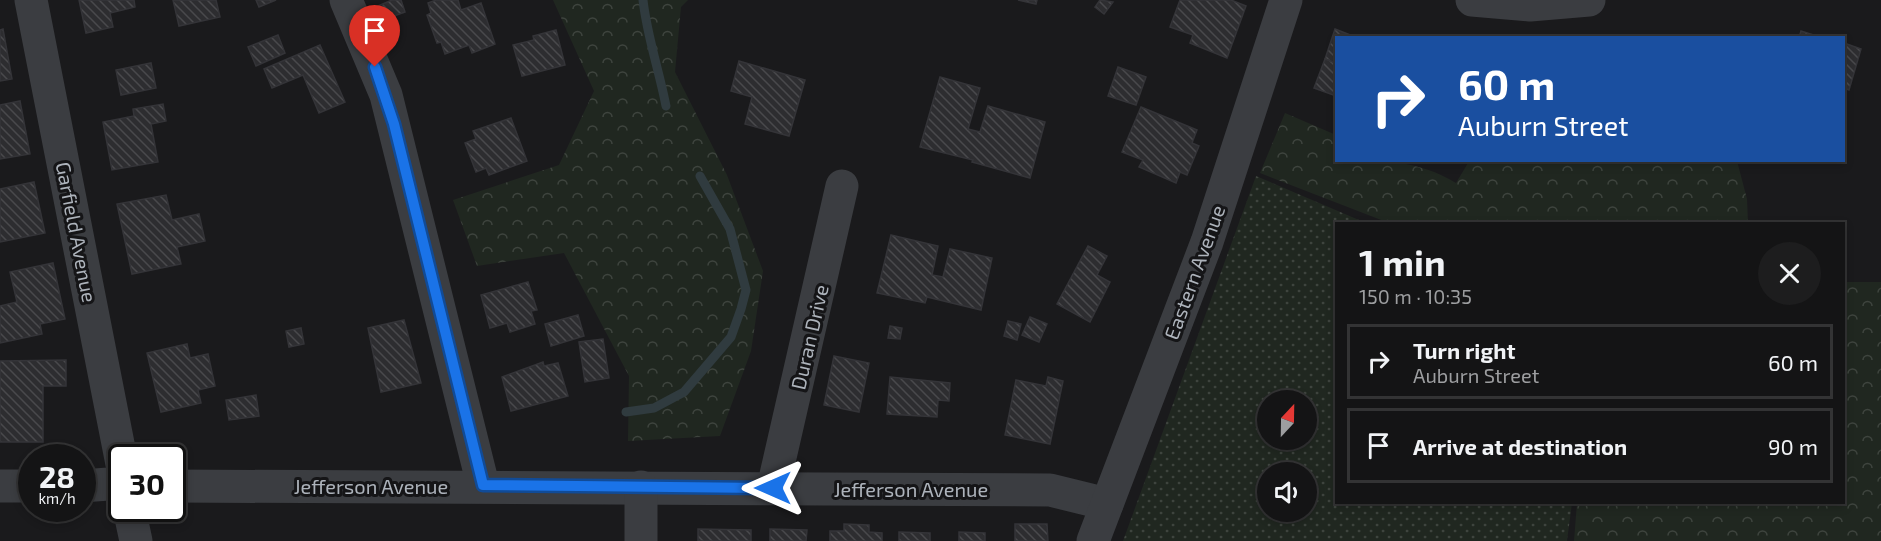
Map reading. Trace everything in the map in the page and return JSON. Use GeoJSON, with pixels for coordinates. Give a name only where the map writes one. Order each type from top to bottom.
{"type":"FeatureCollection","features":[{"type":"Feature","properties":{"kind":"street","name":"Garfield Avenue"},"geometry":{"type":"LineString","coordinates":[[31,0],[118,444]]}},
{"type":"Feature","properties":{"kind":"street"},"geometry":{"type":"LineString","coordinates":[[346,0],[386,95],[483,485]]}},
{"type":"Feature","properties":{"kind":"street","name":"Eastern Avenue"},"geometry":{"type":"LineString","coordinates":[[1093,541],[1207,242],[1286,0]]}},
{"type":"Feature","properties":{"kind":"street"},"geometry":{"type":"LineString","coordinates":[[1472,0],[1530,5],[1589,0]]}},
{"type":"Feature","properties":{"kind":"street","name":"Duran Drive"},"geometry":{"type":"LineString","coordinates":[[773,488],[842,186]]}},
{"type":"Feature","properties":{"kind":"street","name":"Jefferson Avenue"},"geometry":{"type":"LineString","coordinates":[[186,486],[483,485],[1050,490],[1107,504]]}},
{"type":"Feature","properties":{"kind":"street"},"geometry":{"type":"LineString","coordinates":[[0,486],[18,486]]}},
{"type":"Feature","properties":{"kind":"street"},"geometry":{"type":"LineString","coordinates":[[641,487],[641,541]]}},
{"type":"Feature","properties":{"kind":"street"},"geometry":{"type":"LineString","coordinates":[[132,522],[136,541]]}},
{"type":"Feature","properties":{"kind":"green space"},"geometry":{"type":"Polygon","coordinates":[[[553,0],[688,0],[681,7],[675,72],[727,175],[763,271],[751,351],[720,436],[628,441],[629,376],[564,253],[477,266],[453,200],[559,165],[594,91],[553,0]]]}},
{"type":"Feature","properties":{"kind":"green space"},"geometry":{"type":"Polygon","coordinates":[[[1285,113],[1335,135],[1335,162],[1398,163],[1428,170],[1456,183],[1468,163],[1472,162],[1737,162],[1747,199],[1748,222],[1386,222],[1260,173],[1285,113]]]}},
{"type":"Feature","properties":{"kind":"green space"},"geometry":{"type":"Polygon","coordinates":[[[1256,176],[1364,222],[1335,222],[1335,504],[1572,504],[1567,541],[1123,541],[1256,176]]]}},
{"type":"Feature","properties":{"kind":"green space"},"geometry":{"type":"Polygon","coordinates":[[[1845,282],[1881,282],[1881,541],[1574,541],[1577,504],[1845,504],[1845,282]]]}},
{"type":"Feature","properties":{"kind":"building"},"geometry":{"type":"Polygon","coordinates":[[[79,0],[134,0],[135,7],[110,13],[113,27],[86,33],[79,0]]]}},
{"type":"Feature","properties":{"kind":"building"},"geometry":{"type":"Polygon","coordinates":[[[173,0],[216,0],[220,17],[179,26],[173,0]]]}},
{"type":"Feature","properties":{"kind":"building"},"geometry":{"type":"Polygon","coordinates":[[[256,0],[276,0],[259,7],[256,0]]]}},
{"type":"Feature","properties":{"kind":"building"},"geometry":{"type":"Polygon","coordinates":[[[392,0],[401,0],[405,12],[383,20],[378,6],[392,0]]]}},
{"type":"Feature","properties":{"kind":"building"},"geometry":{"type":"Polygon","coordinates":[[[436,0],[458,0],[461,10],[481,3],[495,44],[472,53],[469,45],[445,54],[441,42],[437,43],[427,15],[431,13],[428,3],[436,0]]]}},
{"type":"Feature","properties":{"kind":"building"},"geometry":{"type":"Polygon","coordinates":[[[1018,0],[1037,0],[1036,4],[1018,0]]]}},
{"type":"Feature","properties":{"kind":"building"},"geometry":{"type":"Polygon","coordinates":[[[1100,0],[1113,2],[1104,14],[1095,7],[1100,0]]]}},
{"type":"Feature","properties":{"kind":"building"},"geometry":{"type":"Polygon","coordinates":[[[1180,0],[1231,0],[1246,6],[1227,58],[1190,43],[1193,35],[1170,27],[1180,0]]]}},
{"type":"Feature","properties":{"kind":"building"},"geometry":{"type":"Polygon","coordinates":[[[3,29],[12,79],[0,81],[0,30],[3,29]]]}},
{"type":"Feature","properties":{"kind":"building"},"geometry":{"type":"Polygon","coordinates":[[[1335,29],[1353,36],[1335,36],[1335,63],[1325,59],[1335,29]]]}},
{"type":"Feature","properties":{"kind":"building"},"geometry":{"type":"Polygon","coordinates":[[[556,30],[565,65],[522,76],[513,45],[534,40],[533,36],[556,30]]]}},
{"type":"Feature","properties":{"kind":"building"},"geometry":{"type":"Polygon","coordinates":[[[1801,31],[1817,36],[1800,36],[1801,31]]]}},
{"type":"Feature","properties":{"kind":"building"},"geometry":{"type":"Polygon","coordinates":[[[278,35],[285,53],[256,66],[248,47],[278,35]]]}},
{"type":"Feature","properties":{"kind":"building"},"geometry":{"type":"Polygon","coordinates":[[[1845,43],[1861,49],[1849,90],[1845,88],[1845,43]]]}},
{"type":"Feature","properties":{"kind":"building"},"geometry":{"type":"Polygon","coordinates":[[[320,45],[345,102],[319,113],[303,75],[272,88],[264,69],[320,45]]]}},
{"type":"Feature","properties":{"kind":"building"},"geometry":{"type":"Polygon","coordinates":[[[1325,59],[1335,63],[1335,96],[1314,88],[1325,59]]]}},
{"type":"Feature","properties":{"kind":"building"},"geometry":{"type":"Polygon","coordinates":[[[739,61],[805,80],[789,136],[745,124],[752,97],[731,91],[739,61]]]}},
{"type":"Feature","properties":{"kind":"building"},"geometry":{"type":"Polygon","coordinates":[[[151,63],[156,88],[121,95],[116,70],[151,63]]]}},
{"type":"Feature","properties":{"kind":"building"},"geometry":{"type":"Polygon","coordinates":[[[1118,67],[1146,77],[1136,105],[1108,96],[1118,67]]]}},
{"type":"Feature","properties":{"kind":"building"},"geometry":{"type":"Polygon","coordinates":[[[940,77],[980,88],[968,129],[980,132],[988,106],[1045,122],[1030,178],[972,162],[973,160],[920,147],[940,77]]]}},
{"type":"Feature","properties":{"kind":"building"},"geometry":{"type":"Polygon","coordinates":[[[20,101],[30,154],[0,159],[0,105],[20,101]]]}},
{"type":"Feature","properties":{"kind":"building"},"geometry":{"type":"Polygon","coordinates":[[[163,104],[166,121],[151,124],[158,162],[112,170],[103,122],[134,116],[133,109],[163,104]]]}},
{"type":"Feature","properties":{"kind":"building"},"geometry":{"type":"Polygon","coordinates":[[[1141,107],[1197,130],[1192,143],[1199,146],[1187,175],[1180,172],[1176,183],[1139,167],[1143,160],[1122,152],[1141,107]]]}},
{"type":"Feature","properties":{"kind":"building"},"geometry":{"type":"Polygon","coordinates":[[[511,118],[527,161],[489,175],[486,168],[476,172],[465,143],[476,139],[473,131],[511,118]]]}},
{"type":"Feature","properties":{"kind":"building"},"geometry":{"type":"Polygon","coordinates":[[[34,182],[45,233],[0,242],[0,189],[34,182]]]}},
{"type":"Feature","properties":{"kind":"building"},"geometry":{"type":"Polygon","coordinates":[[[166,195],[172,220],[199,214],[205,241],[177,247],[181,264],[132,274],[117,204],[166,195]]]}},
{"type":"Feature","properties":{"kind":"building"},"geometry":{"type":"Polygon","coordinates":[[[891,235],[938,246],[932,275],[943,277],[950,249],[992,258],[981,310],[927,297],[925,303],[877,293],[891,235]]]}},
{"type":"Feature","properties":{"kind":"building"},"geometry":{"type":"Polygon","coordinates":[[[1088,246],[1107,256],[1097,275],[1110,282],[1090,322],[1057,304],[1088,246]]]}},
{"type":"Feature","properties":{"kind":"building"},"geometry":{"type":"Polygon","coordinates":[[[53,263],[65,319],[40,324],[42,334],[0,343],[0,306],[17,302],[10,272],[53,263]]]}},
{"type":"Feature","properties":{"kind":"building"},"geometry":{"type":"Polygon","coordinates":[[[528,282],[537,310],[531,311],[535,324],[510,332],[507,323],[490,328],[481,295],[528,282]]]}},
{"type":"Feature","properties":{"kind":"building"},"geometry":{"type":"Polygon","coordinates":[[[578,315],[584,336],[551,346],[545,324],[578,315]]]}},
{"type":"Feature","properties":{"kind":"building"},"geometry":{"type":"Polygon","coordinates":[[[1030,317],[1047,324],[1039,342],[1022,335],[1030,317]]]}},
{"type":"Feature","properties":{"kind":"building"},"geometry":{"type":"Polygon","coordinates":[[[404,320],[421,383],[381,392],[368,328],[404,320]]]}},
{"type":"Feature","properties":{"kind":"building"},"geometry":{"type":"Polygon","coordinates":[[[1008,321],[1021,324],[1017,340],[1004,336],[1008,321]]]}},
{"type":"Feature","properties":{"kind":"building"},"geometry":{"type":"Polygon","coordinates":[[[890,326],[902,328],[900,339],[888,338],[890,326]]]}},
{"type":"Feature","properties":{"kind":"building"},"geometry":{"type":"Polygon","coordinates":[[[301,328],[304,344],[289,347],[286,331],[301,328]]]}},
{"type":"Feature","properties":{"kind":"building"},"geometry":{"type":"Polygon","coordinates":[[[603,339],[609,378],[585,382],[579,342],[603,339]]]}},
{"type":"Feature","properties":{"kind":"building"},"geometry":{"type":"Polygon","coordinates":[[[187,344],[190,358],[208,354],[215,386],[198,390],[201,403],[161,412],[147,353],[187,344]]]}},
{"type":"Feature","properties":{"kind":"building"},"geometry":{"type":"Polygon","coordinates":[[[834,356],[869,363],[859,412],[824,405],[834,356]]]}},
{"type":"Feature","properties":{"kind":"building"},"geometry":{"type":"Polygon","coordinates":[[[66,360],[66,386],[43,386],[43,442],[0,442],[0,361],[66,360]]]}},
{"type":"Feature","properties":{"kind":"building"},"geometry":{"type":"Polygon","coordinates":[[[543,362],[544,366],[558,363],[568,396],[511,411],[502,377],[543,362]]]}},
{"type":"Feature","properties":{"kind":"building"},"geometry":{"type":"Polygon","coordinates":[[[890,377],[950,383],[949,401],[938,400],[937,417],[887,414],[890,377]]]}},
{"type":"Feature","properties":{"kind":"building"},"geometry":{"type":"Polygon","coordinates":[[[1048,377],[1063,381],[1050,444],[1005,435],[1016,380],[1046,386],[1048,377]]]}},
{"type":"Feature","properties":{"kind":"building"},"geometry":{"type":"Polygon","coordinates":[[[256,395],[259,416],[229,420],[226,400],[256,395]]]}},
{"type":"Feature","properties":{"kind":"building"},"geometry":{"type":"Polygon","coordinates":[[[844,524],[869,525],[869,532],[882,533],[882,541],[830,541],[830,531],[844,531],[844,524]]]}},
{"type":"Feature","properties":{"kind":"building"},"geometry":{"type":"Polygon","coordinates":[[[1015,524],[1047,524],[1048,541],[1015,541],[1015,524]]]}},
{"type":"Feature","properties":{"kind":"building"},"geometry":{"type":"Polygon","coordinates":[[[698,529],[751,530],[751,541],[698,541],[698,529]]]}},
{"type":"Feature","properties":{"kind":"building"},"geometry":{"type":"Polygon","coordinates":[[[770,529],[807,530],[806,541],[770,541],[770,529]]]}},
{"type":"Feature","properties":{"kind":"building"},"geometry":{"type":"Polygon","coordinates":[[[899,532],[930,533],[930,541],[899,541],[899,532]]]}},
{"type":"Feature","properties":{"kind":"building"},"geometry":{"type":"Polygon","coordinates":[[[959,532],[985,533],[985,541],[959,541],[959,532]]]}},
{"type":"Feature","properties":{"kind":"waterway"},"geometry":{"type":"LineString","coordinates":[[643,0],[647,27],[666,106]]}},
{"type":"Feature","properties":{"kind":"waterway"},"geometry":{"type":"LineString","coordinates":[[626,412],[654,408],[684,392],[731,337],[741,309],[746,290],[730,229],[700,176]]}},
{"type":"Feature","properties":{"kind":"route"},"geometry":{"type":"LineString","coordinates":[[375,67],[394,124],[483,485],[773,488]]}}]}
